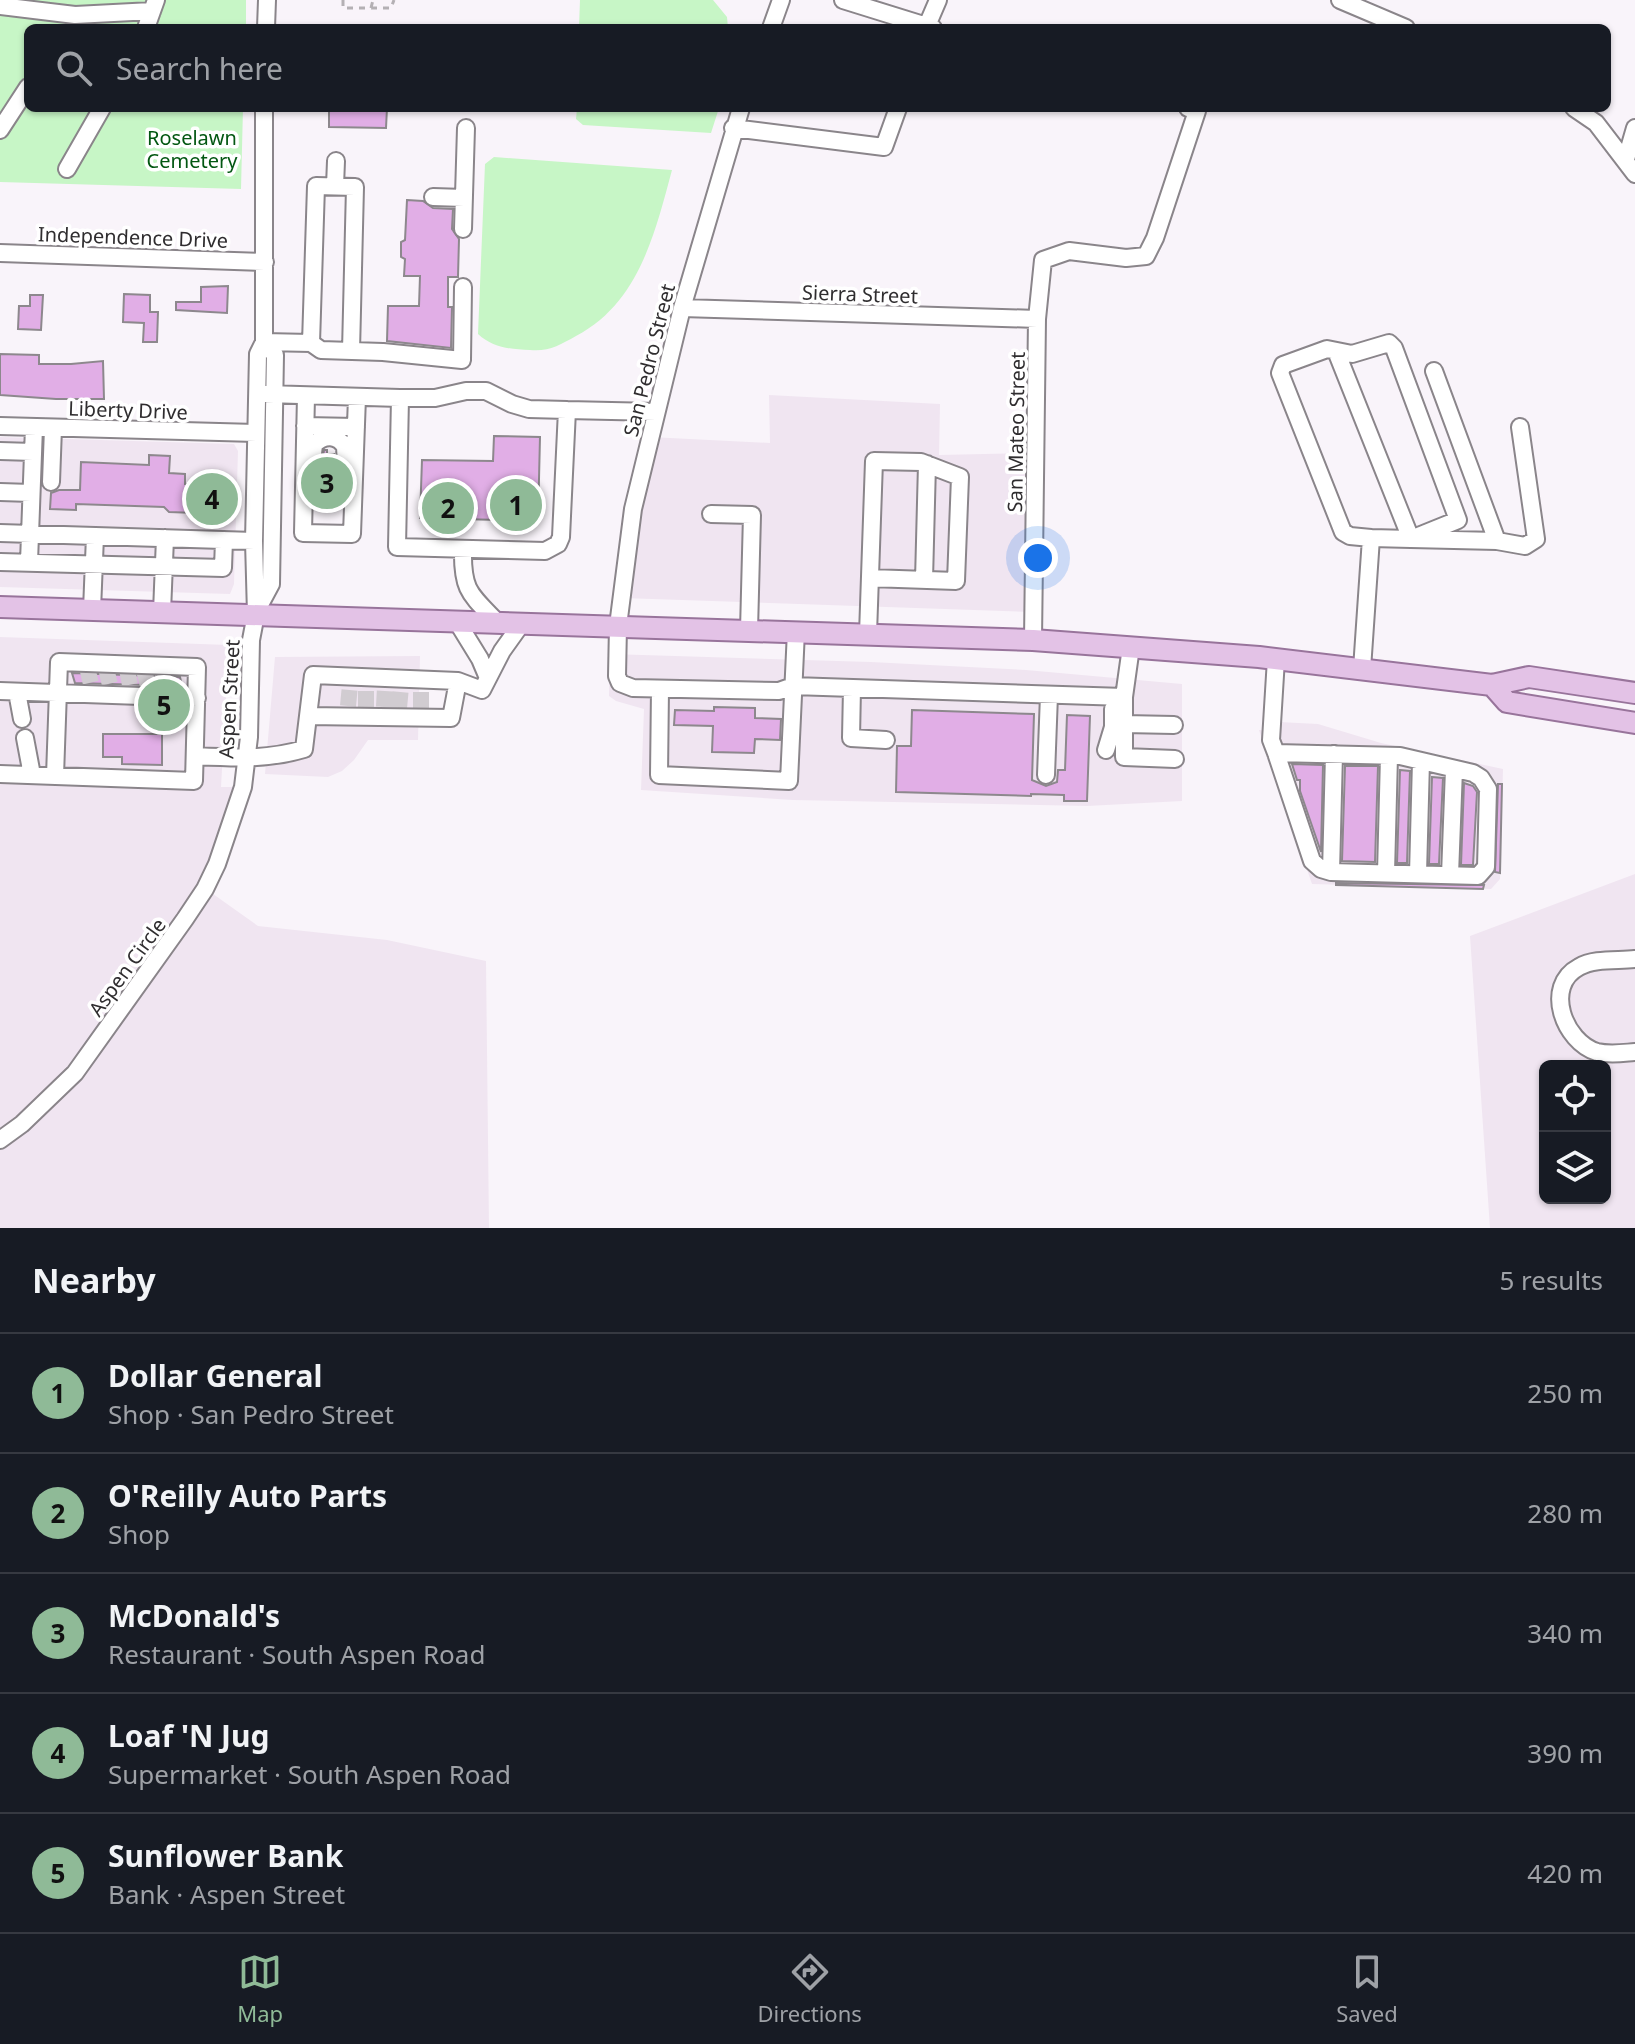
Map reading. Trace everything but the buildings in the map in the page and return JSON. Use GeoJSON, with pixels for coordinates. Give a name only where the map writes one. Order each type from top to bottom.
{"type":"FeatureCollection","features":[{"type":"Feature","properties":{"kind":"main road"},"geometry":{"type":"LineString","coordinates":[[0,607],[1033,640],[1276,659],[1492,685],[1529,677],[1635,693]]}},
{"type":"Feature","properties":{"kind":"main road"},"geometry":{"type":"LineString","coordinates":[[1492,685],[1507,702],[1635,723]]}},
{"type":"Feature","properties":{"kind":"street"},"geometry":{"type":"LineString","coordinates":[[266,24],[267,0]]}},
{"type":"Feature","properties":{"kind":"street"},"geometry":{"type":"LineString","coordinates":[[772,24],[781,0]]}},
{"type":"Feature","properties":{"kind":"street"},"geometry":{"type":"LineString","coordinates":[[843,0],[919,24]]}},
{"type":"Feature","properties":{"kind":"street"},"geometry":{"type":"LineString","coordinates":[[930,24],[938,0]]}},
{"type":"Feature","properties":{"kind":"street"},"geometry":{"type":"LineString","coordinates":[[1340,0],[1397,24]]}},
{"type":"Feature","properties":{"kind":"street"},"geometry":{"type":"LineString","coordinates":[[0,6],[74,14],[154,6]]}},
{"type":"Feature","properties":{"kind":"street"},"geometry":{"type":"LineString","coordinates":[[0,130],[24,93]]}},
{"type":"Feature","properties":{"kind":"street"},"geometry":{"type":"LineString","coordinates":[[67,169],[100,112]]}},
{"type":"Feature","properties":{"kind":"street"},"geometry":{"type":"LineString","coordinates":[[256,614],[254,541],[258,354],[264,342],[264,112]]}},
{"type":"Feature","properties":{"kind":"street","name":"San Pedro Street"},"geometry":{"type":"LineString","coordinates":[[660,689],[633,688],[620,683],[617,676],[618,626],[633,509],[682,308],[739,112]]}},
{"type":"Feature","properties":{"kind":"street"},"geometry":{"type":"LineString","coordinates":[[733,128],[884,147],[897,112]]}},
{"type":"Feature","properties":{"kind":"street","name":"San Mateo Street"},"geometry":{"type":"LineString","coordinates":[[1033,640],[1037,319],[1043,260],[1069,251],[1126,258],[1146,256],[1155,238],[1191,112]]}},
{"type":"Feature","properties":{"kind":"street"},"geometry":{"type":"LineString","coordinates":[[1580,112],[1596,123],[1631,166]]}},
{"type":"Feature","properties":{"kind":"street"},"geometry":{"type":"LineString","coordinates":[[463,229],[466,128]]}},
{"type":"Feature","properties":{"kind":"street"},"geometry":{"type":"LineString","coordinates":[[1631,166],[1635,128]]}},
{"type":"Feature","properties":{"kind":"street"},"geometry":{"type":"LineString","coordinates":[[335,186],[336,161]]}},
{"type":"Feature","properties":{"kind":"street"},"geometry":{"type":"LineString","coordinates":[[311,343],[316,186],[355,187],[351,351]]}},
{"type":"Feature","properties":{"kind":"street"},"geometry":{"type":"LineString","coordinates":[[433,197],[464,198]]}},
{"type":"Feature","properties":{"kind":"street","name":"Independence Drive"},"geometry":{"type":"LineString","coordinates":[[0,253],[265,262]]}},
{"type":"Feature","properties":{"kind":"street"},"geometry":{"type":"LineString","coordinates":[[264,342],[311,343],[321,350],[462,360],[463,287]]}},
{"type":"Feature","properties":{"kind":"street","name":"Sierra Street"},"geometry":{"type":"LineString","coordinates":[[682,308],[1037,319]]}},
{"type":"Feature","properties":{"kind":"street"},"geometry":{"type":"LineString","coordinates":[[256,614],[271,584],[275,355],[264,342]]}},
{"type":"Feature","properties":{"kind":"street"},"geometry":{"type":"LineString","coordinates":[[1411,539],[1458,520],[1394,348],[1389,343],[1352,354],[1327,349],[1283,365],[1280,373],[1343,532],[1350,536],[1371,538],[1411,539],[1497,541],[1525,546],[1536,539],[1520,427]]}},
{"type":"Feature","properties":{"kind":"street"},"geometry":{"type":"LineString","coordinates":[[1336,351],[1411,539]]}},
{"type":"Feature","properties":{"kind":"street"},"geometry":{"type":"LineString","coordinates":[[1434,371],[1497,541]]}},
{"type":"Feature","properties":{"kind":"street"},"geometry":{"type":"LineString","coordinates":[[257,394],[435,398],[466,391],[486,391],[529,409],[656,412]]}},
{"type":"Feature","properties":{"kind":"street"},"geometry":{"type":"LineString","coordinates":[[306,396],[303,533],[343,534],[352,534],[357,397]]}},
{"type":"Feature","properties":{"kind":"street"},"geometry":{"type":"LineString","coordinates":[[400,398],[397,547],[545,551],[558,544],[561,537],[567,410]]}},
{"type":"Feature","properties":{"kind":"street","name":"Liberty Drive"},"geometry":{"type":"LineString","coordinates":[[0,426],[256,433]]}},
{"type":"Feature","properties":{"kind":"street"},"geometry":{"type":"LineString","coordinates":[[305,426],[356,427]]}},
{"type":"Feature","properties":{"kind":"street"},"geometry":{"type":"LineString","coordinates":[[29,562],[34,427]]}},
{"type":"Feature","properties":{"kind":"street"},"geometry":{"type":"LineString","coordinates":[[51,482],[53,428]]}},
{"type":"Feature","properties":{"kind":"street"},"geometry":{"type":"LineString","coordinates":[[310,533],[312,450],[318,441],[331,437],[342,442],[346,453],[343,534]]}},
{"type":"Feature","properties":{"kind":"street"},"geometry":{"type":"LineString","coordinates":[[0,451],[33,452]]}},
{"type":"Feature","properties":{"kind":"street"},"geometry":{"type":"LineString","coordinates":[[868,634],[874,461],[927,464],[960,477],[956,581],[870,578]]}},
{"type":"Feature","properties":{"kind":"street"},"geometry":{"type":"LineString","coordinates":[[924,580],[927,464]]}},
{"type":"Feature","properties":{"kind":"street"},"geometry":{"type":"LineString","coordinates":[[0,492],[31,493]]}},
{"type":"Feature","properties":{"kind":"street"},"geometry":{"type":"LineString","coordinates":[[711,514],[752,515],[749,630]]}},
{"type":"Feature","properties":{"kind":"street"},"geometry":{"type":"LineString","coordinates":[[0,533],[254,541]]}},
{"type":"Feature","properties":{"kind":"street"},"geometry":{"type":"LineString","coordinates":[[92,610],[95,536]]}},
{"type":"Feature","properties":{"kind":"street"},"geometry":{"type":"LineString","coordinates":[[162,612],[165,538]]}},
{"type":"Feature","properties":{"kind":"street"},"geometry":{"type":"LineString","coordinates":[[1362,669],[1371,538]]}},
{"type":"Feature","properties":{"kind":"street"},"geometry":{"type":"LineString","coordinates":[[0,562],[223,568],[224,540]]}},
{"type":"Feature","properties":{"kind":"street"},"geometry":{"type":"LineString","coordinates":[[463,549],[464,583],[498,623]]}},
{"type":"Feature","properties":{"kind":"street","name":"Aspen Street"},"geometry":{"type":"LineString","coordinates":[[243,787],[247,758],[251,640],[256,614]]}},
{"type":"Feature","properties":{"kind":"street"},"geometry":{"type":"LineString","coordinates":[[456,620],[488,678]]}},
{"type":"Feature","properties":{"kind":"street"},"geometry":{"type":"LineString","coordinates":[[195,756],[247,758],[283,755],[304,749],[313,675],[358,681],[458,681],[482,690],[512,634],[522,623]]}},
{"type":"Feature","properties":{"kind":"street"},"geometry":{"type":"LineString","coordinates":[[796,631],[793,686],[789,781],[659,775],[660,689],[779,691],[793,686],[1119,697]]}},
{"type":"Feature","properties":{"kind":"street"},"geometry":{"type":"LineString","coordinates":[[1106,750],[1131,647]]}},
{"type":"Feature","properties":{"kind":"street"},"geometry":{"type":"LineString","coordinates":[[1276,659],[1271,731],[1276,753],[1312,861],[1321,869],[1331,872],[1478,876],[1486,867],[1486,783],[1473,773],[1389,756],[1276,753]]}},
{"type":"Feature","properties":{"kind":"street"},"geometry":{"type":"LineString","coordinates":[[0,774],[32,775],[55,776],[194,781],[197,667],[147,679],[108,678],[90,677],[59,662],[55,776]]}},
{"type":"Feature","properties":{"kind":"street"},"geometry":{"type":"LineString","coordinates":[[22,719],[9,692],[58,693],[90,677],[147,679],[197,698]]}},
{"type":"Feature","properties":{"kind":"street"},"geometry":{"type":"LineString","coordinates":[[308,716],[348,711],[420,713],[451,718],[458,681]]}},
{"type":"Feature","properties":{"kind":"street"},"geometry":{"type":"LineString","coordinates":[[852,688],[851,738],[886,740]]}},
{"type":"Feature","properties":{"kind":"street"},"geometry":{"type":"LineString","coordinates":[[1046,775],[1049,695]]}},
{"type":"Feature","properties":{"kind":"street"},"geometry":{"type":"LineString","coordinates":[[1119,697],[1124,724],[1124,757],[1175,759]]}},
{"type":"Feature","properties":{"kind":"street"},"geometry":{"type":"LineString","coordinates":[[1124,724],[1174,725]]}},
{"type":"Feature","properties":{"kind":"street"},"geometry":{"type":"LineString","coordinates":[[25,738],[32,775]]}},
{"type":"Feature","properties":{"kind":"street"},"geometry":{"type":"LineString","coordinates":[[1331,872],[1334,754]]}},
{"type":"Feature","properties":{"kind":"street"},"geometry":{"type":"LineString","coordinates":[[1386,873],[1389,756]]}},
{"type":"Feature","properties":{"kind":"street"},"geometry":{"type":"LineString","coordinates":[[1418,874],[1421,761]]}},
{"type":"Feature","properties":{"kind":"street"},"geometry":{"type":"LineString","coordinates":[[1450,875],[1454,769]]}},
{"type":"Feature","properties":{"kind":"street","name":"Aspen Circle"},"geometry":{"type":"LineString","coordinates":[[0,1140],[22,1124],[75,1073],[185,919],[217,864],[243,787]]}},
{"type":"Feature","properties":{"kind":"street"},"geometry":{"type":"LineString","coordinates":[[1635,959],[1593,962],[1579,967],[1565,978],[1561,992],[1561,1011],[1567,1028],[1578,1040],[1595,1051],[1616,1054],[1635,1052]]}},
{"type":"Feature","properties":{"kind":"path"},"geometry":{"type":"LineString","coordinates":[[343,0],[343,8],[391,8],[394,0]]}},
{"type":"Feature","properties":{"kind":"path"},"geometry":{"type":"LineString","coordinates":[[371,8],[373,0]]}},
{"type":"Feature","properties":{"kind":"shaded area"},"geometry":{"type":"Polygon","coordinates":[[[769,395],[940,404],[939,455],[1035,453],[1034,612],[622,598],[650,437],[770,443],[769,395]]]}},
{"type":"Feature","properties":{"kind":"shaded area"},"geometry":{"type":"Polygon","coordinates":[[[0,437],[234,444],[238,451],[234,584],[230,594],[0,587],[0,437]]]}},
{"type":"Feature","properties":{"kind":"shaded area"},"geometry":{"type":"Polygon","coordinates":[[[0,637],[229,645],[221,787],[243,787],[206,889],[258,926],[387,940],[486,961],[489,1228],[0,1228],[0,637]]]}},
{"type":"Feature","properties":{"kind":"shaded area"},"geometry":{"type":"Polygon","coordinates":[[[610,654],[1026,670],[1182,684],[1182,801],[1087,806],[793,800],[641,790],[644,709],[609,696],[610,654]]]}},
{"type":"Feature","properties":{"kind":"shaded area"},"geometry":{"type":"Polygon","coordinates":[[[420,656],[418,740],[368,740],[354,760],[342,771],[328,777],[265,774],[275,657],[420,656]]]}},
{"type":"Feature","properties":{"kind":"shaded area"},"geometry":{"type":"Polygon","coordinates":[[[1279,722],[1318,724],[1381,743],[1503,769],[1500,879],[1491,889],[1312,884],[1259,730],[1279,731],[1279,722]]]}},
{"type":"Feature","properties":{"kind":"shaded area"},"geometry":{"type":"Polygon","coordinates":[[[1635,874],[1635,1228],[1490,1228],[1470,936],[1635,874]]]}},
{"type":"Feature","properties":{"kind":"green space","name":"Roselawn Cemetery"},"geometry":{"type":"Polygon","coordinates":[[[0,0],[246,0],[246,24],[24,24],[24,112],[243,112],[241,189],[0,182],[0,0]]]}},
{"type":"Feature","properties":{"kind":"green space"},"geometry":{"type":"Polygon","coordinates":[[[580,0],[713,0],[727,17],[728,24],[579,24],[580,0]]]}},
{"type":"Feature","properties":{"kind":"green space"},"geometry":{"type":"Polygon","coordinates":[[[577,112],[718,112],[711,133],[583,125],[576,119],[577,112]]]}},
{"type":"Feature","properties":{"kind":"green space"},"geometry":{"type":"Polygon","coordinates":[[[494,157],[672,170],[651,242],[630,286],[598,322],[548,349],[502,347],[478,334],[485,164],[494,157]]]}},
{"type":"Feature","properties":{"kind":"tunnel"},"geometry":{"type":"LineString","coordinates":[[87,667],[91,684]]}},
{"type":"Feature","properties":{"kind":"tunnel"},"geometry":{"type":"LineString","coordinates":[[106,668],[110,685]]}},
{"type":"Feature","properties":{"kind":"tunnel"},"geometry":{"type":"LineString","coordinates":[[127,669],[130,685]]}},
{"type":"Feature","properties":{"kind":"tunnel"},"geometry":{"type":"LineString","coordinates":[[144,670],[148,686]]}},
{"type":"Feature","properties":{"kind":"tunnel"},"geometry":{"type":"LineString","coordinates":[[162,671],[167,687]]}},
{"type":"Feature","properties":{"kind":"tunnel"},"geometry":{"type":"LineString","coordinates":[[348,706],[350,685]]}},
{"type":"Feature","properties":{"kind":"tunnel"},"geometry":{"type":"LineString","coordinates":[[366,687],[366,707]]}},
{"type":"Feature","properties":{"kind":"tunnel"},"geometry":{"type":"LineString","coordinates":[[384,707],[385,687]]}},
{"type":"Feature","properties":{"kind":"tunnel"},"geometry":{"type":"LineString","coordinates":[[399,708],[401,687]]}},
{"type":"Feature","properties":{"kind":"tunnel"},"geometry":{"type":"LineString","coordinates":[[421,688],[421,708]]}},
{"type":"Feature","properties":{"kind":"place","name":"McDonald's"},"geometry":{"type":"Point","coordinates":[327,483]}},
{"type":"Feature","properties":{"kind":"place","name":"Loaf 'N Jug"},"geometry":{"type":"Point","coordinates":[212,499]}},
{"type":"Feature","properties":{"kind":"place","name":"Dollar General"},"geometry":{"type":"Point","coordinates":[516,505]}},
{"type":"Feature","properties":{"kind":"place","name":"O'Reilly Auto Parts"},"geometry":{"type":"Point","coordinates":[448,508]}},
{"type":"Feature","properties":{"kind":"place","name":"Sunflower Bank"},"geometry":{"type":"Point","coordinates":[164,705]}}]}
